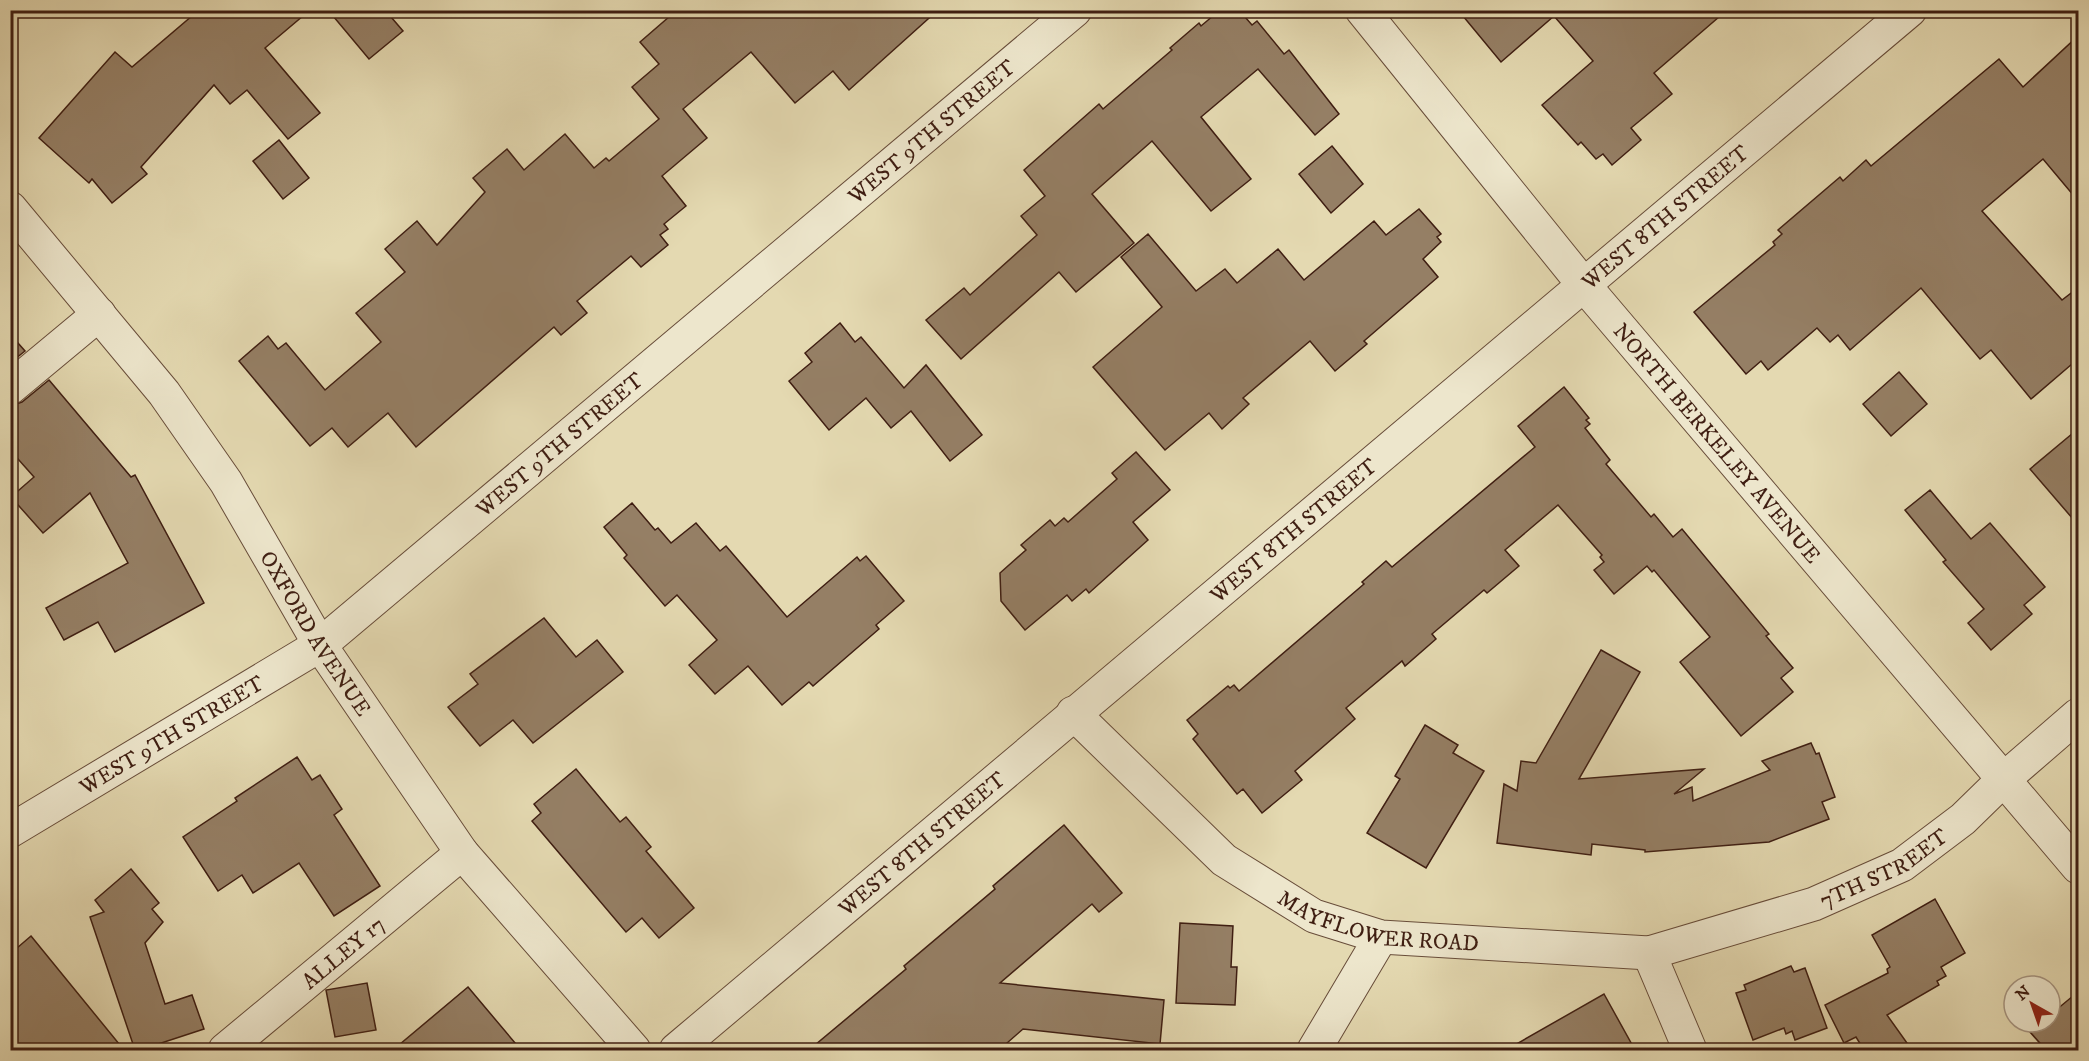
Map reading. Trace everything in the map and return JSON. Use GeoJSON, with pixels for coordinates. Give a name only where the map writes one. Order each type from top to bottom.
{"type":"FeatureCollection","features":[{"type":"Feature","properties":{"kind":"street","name":"WEST 9TH STREET"},"geometry":{"type":"LineString","coordinates":[[10,831],[320,645],[1075,10]]}},
{"type":"Feature","properties":{"kind":"street","name":"NORTH BERKELEY AVENUE"},"geometry":{"type":"LineString","coordinates":[[1362,10],[1583,284],[2079,867]]}},
{"type":"Feature","properties":{"kind":"street","name":"WEST 8TH STREET"},"geometry":{"type":"LineString","coordinates":[[676,1050],[1073,713],[1910,10]]}},
{"type":"Feature","properties":{"kind":"street","name":"OXFORD AVENUE"},"geometry":{"type":"LineString","coordinates":[[10,208],[164,393],[226,482],[320,645],[462,853],[634,1050]]}},
{"type":"Feature","properties":{"kind":"street"},"geometry":{"type":"LineString","coordinates":[[10,388],[99,314]]}},
{"type":"Feature","properties":{"kind":"street","name":"MAYFLOWER ROAD"},"geometry":{"type":"LineString","coordinates":[[1073,713],[1224,860],[1314,916],[1381,937],[1650,953]]}},
{"type":"Feature","properties":{"kind":"street","name":"7TH STREET"},"geometry":{"type":"LineString","coordinates":[[1650,953],[1814,904],[1902,866],[1963,819],[2004,779],[2079,715]]}},
{"type":"Feature","properties":{"kind":"street","name":"ALLEY 17"},"geometry":{"type":"LineString","coordinates":[[225,1050],[462,853]]}},
{"type":"Feature","properties":{"kind":"street"},"geometry":{"type":"LineString","coordinates":[[1314,1050],[1381,937]]}},
{"type":"Feature","properties":{"kind":"street"},"geometry":{"type":"LineString","coordinates":[[1650,953],[1690,1050]]}},
{"type":"Feature","properties":{"kind":"building"},"geometry":{"type":"Polygon","coordinates":[[[199,10],[310,10],[265,48],[320,113],[288,139],[247,90],[230,104],[214,85],[141,167],[147,174],[112,203],[92,179],[89,183],[39,138],[115,52],[132,67],[199,10]]]}},
{"type":"Feature","properties":{"kind":"building"},"geometry":{"type":"Polygon","coordinates":[[[328,10],[385,10],[403,31],[369,59],[328,10]]]}},
{"type":"Feature","properties":{"kind":"building"},"geometry":{"type":"Polygon","coordinates":[[[677,10],[938,10],[849,90],[833,71],[795,103],[751,52],[683,109],[707,138],[662,176],[686,206],[664,224],[668,229],[660,235],[668,245],[641,267],[631,256],[577,301],[587,313],[561,335],[554,327],[416,447],[388,413],[348,447],[332,428],[310,446],[239,361],[268,336],[278,349],[286,343],[325,390],[381,342],[356,313],[405,272],[385,249],[417,221],[437,245],[485,192],[473,178],[507,149],[524,170],[565,134],[594,168],[606,158],[609,161],[659,119],[632,87],[659,64],[640,42],[677,10]]]}},
{"type":"Feature","properties":{"kind":"building"},"geometry":{"type":"Polygon","coordinates":[[[1220,10],[1239,10],[1252,25],[1257,21],[1284,54],[1289,50],[1339,114],[1315,135],[1258,69],[1201,117],[1251,179],[1211,211],[1152,141],[1092,194],[1134,243],[1076,292],[1059,272],[961,359],[926,320],[964,288],[970,295],[1037,235],[1021,216],[1045,196],[1024,170],[1099,104],[1103,109],[1172,50],[1170,48],[1199,23],[1201,26],[1220,10]]]}},
{"type":"Feature","properties":{"kind":"building"},"geometry":{"type":"Polygon","coordinates":[[[1458,10],[1727,10],[1654,73],[1672,94],[1631,128],[1641,140],[1612,165],[1603,154],[1596,159],[1581,142],[1578,145],[1542,105],[1593,61],[1554,16],[1501,62],[1458,10]]]}},
{"type":"Feature","properties":{"kind":"building"},"geometry":{"type":"Polygon","coordinates":[[[2079,35],[2079,202],[2043,159],[1982,211],[2062,300],[2079,287],[2079,358],[2031,399],[1991,350],[1980,359],[1921,288],[1850,350],[1838,335],[1830,342],[1817,328],[1768,370],[1761,361],[1746,374],[1694,312],[1775,245],[1773,242],[1782,234],[1778,230],[1840,177],[1843,181],[1866,160],[1871,166],[1999,59],[2023,87],[2079,35]]]}},
{"type":"Feature","properties":{"kind":"building"},"geometry":{"type":"Polygon","coordinates":[[[279,140],[309,178],[283,199],[253,161],[279,140]]]}},
{"type":"Feature","properties":{"kind":"building"},"geometry":{"type":"Polygon","coordinates":[[[1332,146],[1363,184],[1331,213],[1299,174],[1332,146]]]}},
{"type":"Feature","properties":{"kind":"building"},"geometry":{"type":"Polygon","coordinates":[[[1419,209],[1441,234],[1437,237],[1441,242],[1423,259],[1438,277],[1364,341],[1367,344],[1335,371],[1310,341],[1243,398],[1249,404],[1222,429],[1209,413],[1165,450],[1093,367],[1162,307],[1121,257],[1148,234],[1196,291],[1225,269],[1237,283],[1278,249],[1304,280],[1374,221],[1386,235],[1419,209]]]}},
{"type":"Feature","properties":{"kind":"building"},"geometry":{"type":"Polygon","coordinates":[[[840,323],[855,342],[861,337],[904,388],[926,365],[982,435],[950,461],[911,411],[891,428],[866,398],[829,430],[789,381],[812,362],[805,353],[840,323]]]}},
{"type":"Feature","properties":{"kind":"building"},"geometry":{"type":"Polygon","coordinates":[[[10,334],[25,351],[10,363],[10,334]]]}},
{"type":"Feature","properties":{"kind":"building"},"geometry":{"type":"Polygon","coordinates":[[[1899,372],[1927,404],[1891,436],[1863,404],[1899,372]]]}},
{"type":"Feature","properties":{"kind":"building"},"geometry":{"type":"Polygon","coordinates":[[[49,380],[131,477],[135,475],[204,603],[115,652],[98,622],[64,640],[46,608],[128,563],[90,493],[43,533],[11,497],[34,477],[10,450],[10,406],[22,402],[49,380]]]}},
{"type":"Feature","properties":{"kind":"building"},"geometry":{"type":"Polygon","coordinates":[[[1564,387],[1589,418],[1586,420],[1590,424],[1585,428],[1610,460],[1606,464],[1651,517],[1654,514],[1673,537],[1682,529],[1769,634],[1766,636],[1793,668],[1781,678],[1793,692],[1741,736],[1680,662],[1710,637],[1654,570],[1652,572],[1647,566],[1614,594],[1594,570],[1604,562],[1600,557],[1602,555],[1558,505],[1505,550],[1519,566],[1487,593],[1484,590],[1432,634],[1436,639],[1405,666],[1402,661],[1346,708],[1355,719],[1295,771],[1302,780],[1262,813],[1243,789],[1237,794],[1193,739],[1198,734],[1187,720],[1228,686],[1230,688],[1234,685],[1239,691],[1364,584],[1362,582],[1386,561],[1392,567],[1535,447],[1518,426],[1564,387]]]}},
{"type":"Feature","properties":{"kind":"building"},"geometry":{"type":"Polygon","coordinates":[[[2079,428],[2079,526],[2030,469],[2079,428]]]}},
{"type":"Feature","properties":{"kind":"building"},"geometry":{"type":"Polygon","coordinates":[[[1136,452],[1170,490],[1133,522],[1148,540],[1089,593],[1086,589],[1072,601],[1067,595],[1025,630],[1001,601],[1000,573],[1026,550],[1021,545],[1050,520],[1055,526],[1064,518],[1068,522],[1117,479],[1112,473],[1136,452]]]}},
{"type":"Feature","properties":{"kind":"building"},"geometry":{"type":"Polygon","coordinates":[[[1930,490],[1971,539],[1990,523],[2045,587],[2024,605],[2032,614],[1991,650],[1968,623],[1984,609],[1943,562],[1946,560],[1905,510],[1930,490]]]}},
{"type":"Feature","properties":{"kind":"building"},"geometry":{"type":"Polygon","coordinates":[[[632,503],[655,530],[658,528],[671,543],[696,523],[720,551],[726,546],[787,617],[857,557],[860,561],[866,556],[904,601],[876,625],[879,629],[813,686],[809,682],[782,705],[748,666],[715,694],[689,665],[717,640],[677,595],[665,606],[624,558],[627,555],[604,527],[632,503]]]}},
{"type":"Feature","properties":{"kind":"building"},"geometry":{"type":"Polygon","coordinates":[[[544,618],[576,657],[597,640],[623,672],[533,743],[513,720],[480,746],[448,707],[478,684],[470,674],[544,618]]]}},
{"type":"Feature","properties":{"kind":"building"},"geometry":{"type":"Polygon","coordinates":[[[1601,650],[1640,672],[1579,779],[1704,769],[1674,794],[1692,787],[1693,801],[1770,770],[1762,761],[1811,743],[1816,754],[1819,753],[1835,797],[1822,802],[1829,819],[1769,842],[1645,852],[1645,850],[1592,844],[1591,855],[1497,843],[1504,784],[1517,791],[1521,761],[1536,763],[1601,650]]]}},
{"type":"Feature","properties":{"kind":"building"},"geometry":{"type":"Polygon","coordinates":[[[1425,725],[1458,745],[1453,753],[1484,771],[1426,868],[1367,833],[1400,779],[1395,776],[1425,725]]]}},
{"type":"Feature","properties":{"kind":"building"},"geometry":{"type":"Polygon","coordinates":[[[297,757],[312,780],[320,775],[342,809],[334,815],[380,886],[334,916],[299,863],[253,893],[242,875],[218,891],[183,837],[237,801],[235,798],[297,757]]]}},
{"type":"Feature","properties":{"kind":"building"},"geometry":{"type":"Polygon","coordinates":[[[576,769],[620,822],[626,817],[651,847],[646,851],[694,908],[659,938],[642,918],[626,932],[532,821],[541,813],[534,804],[576,769]]]}},
{"type":"Feature","properties":{"kind":"building"},"geometry":{"type":"Polygon","coordinates":[[[1064,825],[1122,893],[1099,912],[1092,904],[1000,983],[1164,1000],[1160,1044],[1023,1029],[999,1050],[809,1050],[906,969],[904,966],[995,889],[993,886],[1064,825]]]}},
{"type":"Feature","properties":{"kind":"building"},"geometry":{"type":"Polygon","coordinates":[[[131,869],[159,903],[152,909],[163,922],[145,943],[165,1004],[192,995],[204,1029],[140,1050],[135,1050],[90,917],[104,912],[95,900],[131,869]]]}},
{"type":"Feature","properties":{"kind":"building"},"geometry":{"type":"Polygon","coordinates":[[[1935,899],[1965,953],[1941,967],[1946,976],[1937,981],[1939,985],[1887,1015],[1912,1050],[1864,1050],[1856,1037],[1844,1043],[1825,1005],[1888,973],[1887,969],[1890,967],[1872,935],[1935,899]]]}},
{"type":"Feature","properties":{"kind":"building"},"geometry":{"type":"Polygon","coordinates":[[[1180,923],[1233,926],[1231,967],[1237,967],[1235,1005],[1176,1003],[1180,923]]]}},
{"type":"Feature","properties":{"kind":"building"},"geometry":{"type":"Polygon","coordinates":[[[31,936],[124,1050],[10,1050],[10,954],[31,936]]]}},
{"type":"Feature","properties":{"kind":"building"},"geometry":{"type":"Polygon","coordinates":[[[1791,966],[1794,972],[1805,968],[1827,1028],[1795,1040],[1792,1031],[1786,1034],[1784,1028],[1753,1040],[1736,993],[1746,990],[1744,985],[1791,966]]]}},
{"type":"Feature","properties":{"kind":"building"},"geometry":{"type":"Polygon","coordinates":[[[367,983],[376,1030],[335,1037],[326,990],[367,983]]]}},
{"type":"Feature","properties":{"kind":"building"},"geometry":{"type":"Polygon","coordinates":[[[468,987],[521,1050],[393,1050],[468,987]]]}},
{"type":"Feature","properties":{"kind":"building"},"geometry":{"type":"Polygon","coordinates":[[[2079,991],[2079,1050],[2046,1050],[2032,1034],[2062,1034],[2062,1005],[2079,991]]]}},
{"type":"Feature","properties":{"kind":"building"},"geometry":{"type":"Polygon","coordinates":[[[1604,994],[1635,1050],[1506,1050],[1604,994]]]}}]}
